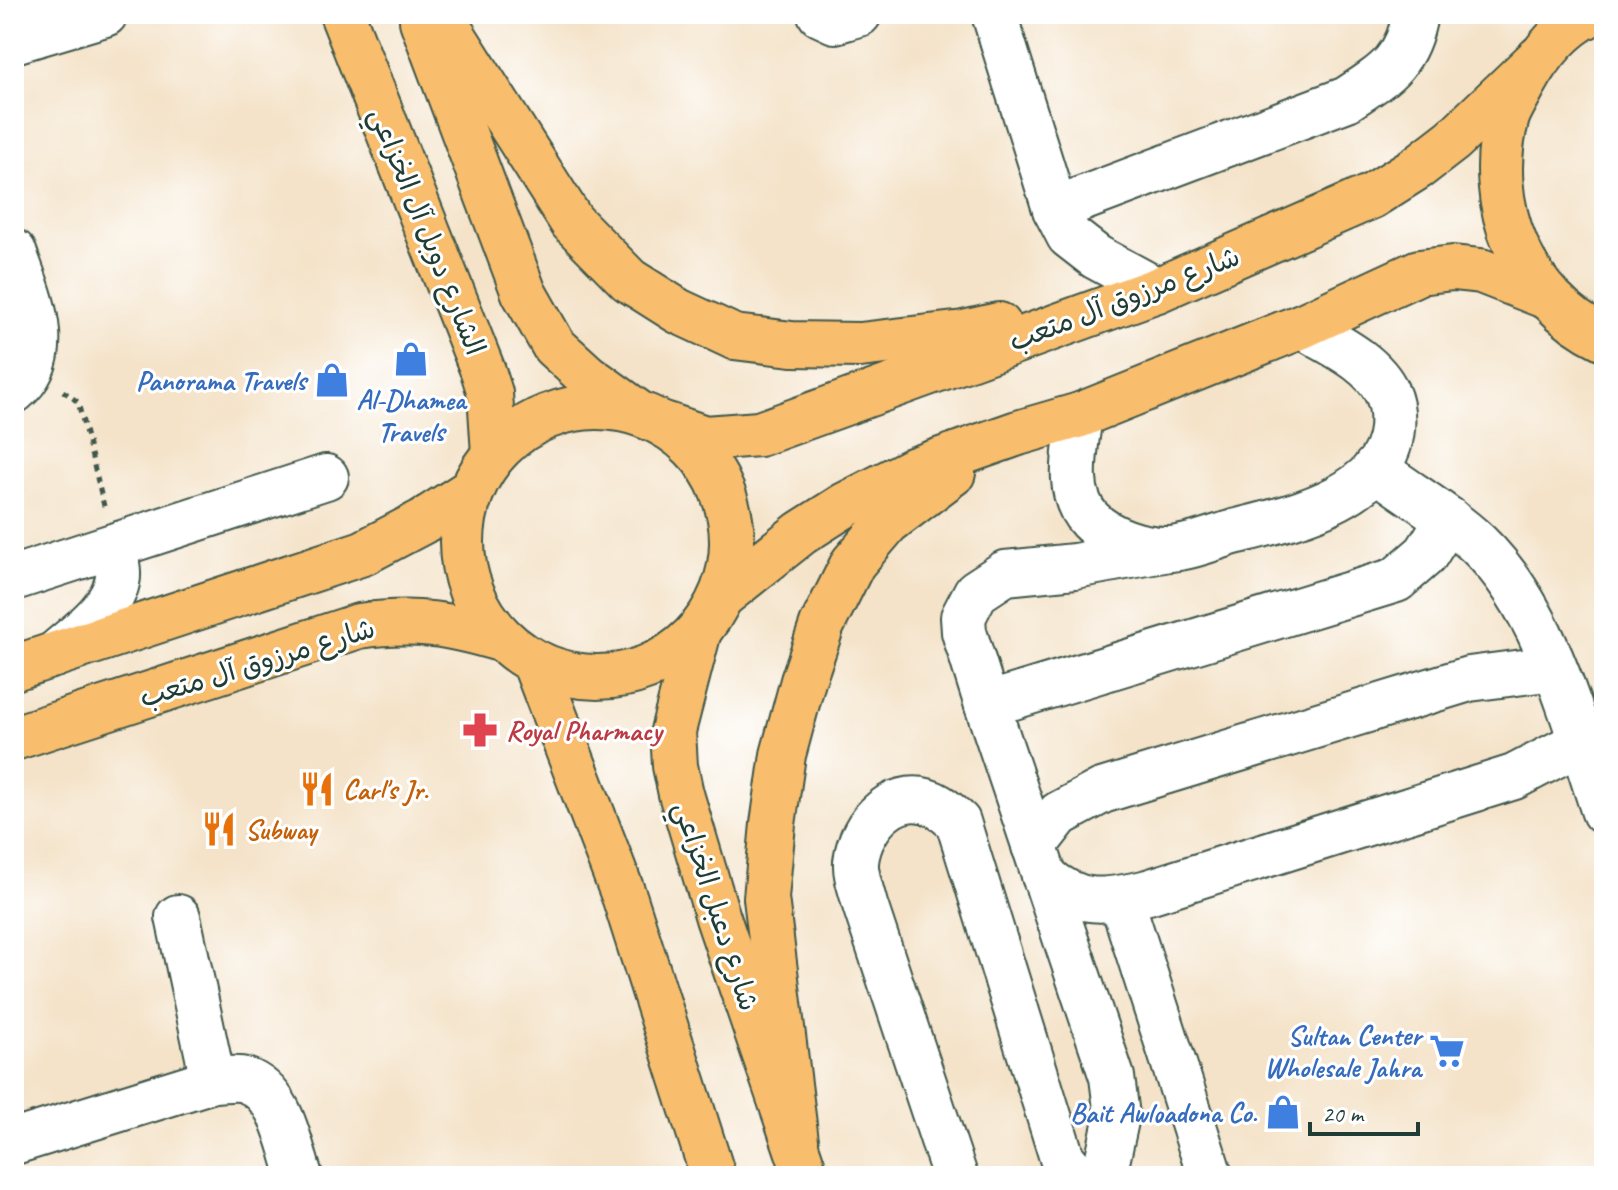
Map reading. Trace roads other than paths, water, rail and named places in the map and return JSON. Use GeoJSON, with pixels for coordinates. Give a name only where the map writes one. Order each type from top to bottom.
{"type":"FeatureCollection","features":[{"type":"Feature","properties":{"kind":"main road","name":"الشارع دوبل آل الخزاعي"},"geometry":{"type":"LineString","coordinates":[[342,14],[483,371],[490,393],[494,454]]}},
{"type":"Feature","properties":{"kind":"main road"},"geometry":{"type":"LineString","coordinates":[[419,14],[524,293],[554,346],[587,376],[697,449],[719,481],[731,518],[733,557],[723,595]]}},
{"type":"Feature","properties":{"kind":"main road"},"geometry":{"type":"LineString","coordinates":[[440,14],[572,222],[629,280],[678,311],[734,337],[792,344],[860,345],[964,333],[1157,290]]}},
{"type":"Feature","properties":{"kind":"main road","name":"شارع مرزوق آل متعب"},"geometry":{"type":"LineString","coordinates":[[652,418],[705,438],[759,434],[1157,290],[1372,196],[1418,167],[1453,140],[1579,19],[1590,14]]}},
{"type":"Feature","properties":{"kind":"main road"},"geometry":{"type":"LineString","coordinates":[[1538,59],[1508,115],[1499,179],[1512,242],[1545,296]]}},
{"type":"Feature","properties":{"kind":"main road"},"geometry":{"type":"LineString","coordinates":[[652,418],[606,406],[575,408],[545,417],[518,432],[494,454],[472,490],[462,554],[469,586],[483,615],[519,652],[569,676],[605,678],[640,671],[672,656],[699,631],[723,595],[801,533],[845,505],[913,470],[1080,415],[1302,326],[1419,272],[1453,268],[1481,271],[1545,296],[1584,328],[1604,338]]}},
{"type":"Feature","properties":{"kind":"main road"},"geometry":{"type":"LineString","coordinates":[[801,1159],[766,898],[783,755],[803,681],[822,625],[853,563],[888,522],[944,479],[1018,433]]}},
{"type":"Feature","properties":{"kind":"main road"},"geometry":{"type":"LineString","coordinates":[[34,661],[363,553],[422,522],[472,490]]}},
{"type":"Feature","properties":{"kind":"main road","name":"شارع مرزوق آل متعب"},"geometry":{"type":"LineString","coordinates":[[14,738],[359,626],[391,622],[450,625],[519,652]]}},
{"type":"Feature","properties":{"kind":"main road","name":"شارع دعبل الخزاعي"},"geometry":{"type":"LineString","coordinates":[[699,631],[673,731],[675,766],[718,918],[801,1159]]}},
{"type":"Feature","properties":{"kind":"main road"},"geometry":{"type":"LineString","coordinates":[[519,652],[625,899],[713,1176]]}},
{"type":"Feature","properties":{"kind":"street"},"geometry":{"type":"LineString","coordinates":[[14,41],[105,14]]}},
{"type":"Feature","properties":{"kind":"street"},"geometry":{"type":"LineString","coordinates":[[820,14],[835,21],[859,14]]}},
{"type":"Feature","properties":{"kind":"street"},"geometry":{"type":"LineString","coordinates":[[994,14],[1055,209],[1069,236],[1087,250],[1157,290]]}},
{"type":"Feature","properties":{"kind":"street"},"geometry":{"type":"LineString","coordinates":[[1055,209],[1347,99],[1387,72],[1411,38],[1415,14]]}},
{"type":"Feature","properties":{"kind":"street"},"geometry":{"type":"LineString","coordinates":[[14,252],[38,323],[37,351],[23,381]]}},
{"type":"Feature","properties":{"kind":"street"},"geometry":{"type":"LineString","coordinates":[[1104,1176],[1117,1116],[1112,1077],[987,705],[964,632],[963,617],[976,592],[1005,573],[1075,566],[1169,549],[1285,519],[1329,503],[1363,482],[1385,458],[1391,439],[1393,417],[1387,393],[1363,364],[1302,326]]}},
{"type":"Feature","properties":{"kind":"street"},"geometry":{"type":"LineString","coordinates":[[1080,415],[1074,471],[1076,497],[1089,519],[1108,535],[1169,549]]}},
{"type":"Feature","properties":{"kind":"street"},"geometry":{"type":"LineString","coordinates":[[1375,468],[1448,519],[1478,544],[1502,570],[1529,612],[1554,668],[1604,812]]}},
{"type":"Feature","properties":{"kind":"street"},"geometry":{"type":"LineString","coordinates":[[14,578],[326,477]]}},
{"type":"Feature","properties":{"kind":"street"},"geometry":{"type":"LineString","coordinates":[[987,705],[1396,580],[1426,554],[1448,519]]}},
{"type":"Feature","properties":{"kind":"street"},"geometry":{"type":"LineString","coordinates":[[34,661],[100,613],[113,593],[118,578],[114,546]]}},
{"type":"Feature","properties":{"kind":"street"},"geometry":{"type":"LineString","coordinates":[[1039,861],[1059,814],[1102,791],[1469,679],[1554,668]]}},
{"type":"Feature","properties":{"kind":"street"},"geometry":{"type":"LineString","coordinates":[[1039,861],[1056,887],[1074,897],[1095,901],[1121,899],[1514,777],[1581,742]]}},
{"type":"Feature","properties":{"kind":"street"},"geometry":{"type":"LineString","coordinates":[[955,1176],[865,905],[856,864],[863,839],[875,818],[897,801],[916,799],[937,805],[958,822],[1062,1158],[1077,1176]]}},
{"type":"Feature","properties":{"kind":"street"},"geometry":{"type":"LineString","coordinates":[[1121,899],[1210,1176]]}},
{"type":"Feature","properties":{"kind":"street"},"geometry":{"type":"LineString","coordinates":[[178,917],[213,1080]]}},
{"type":"Feature","properties":{"kind":"street"},"geometry":{"type":"LineString","coordinates":[[14,1142],[213,1080],[242,1079],[261,1088],[278,1111],[300,1176]]}},
{"type":"Feature","properties":{"kind":"place","name":"Al-Dhamea Travels"},"geometry":{"type":"Point","coordinates":[411,359]}},
{"type":"Feature","properties":{"kind":"place","name":"Panorama Travels"},"geometry":{"type":"Point","coordinates":[332,380]}},
{"type":"Feature","properties":{"kind":"place","name":"Royal Pharmacy"},"geometry":{"type":"Point","coordinates":[480,730]}},
{"type":"Feature","properties":{"kind":"place","name":"Carl's Jr."},"geometry":{"type":"Point","coordinates":[317,789]}},
{"type":"Feature","properties":{"kind":"place","name":"Subway"},"geometry":{"type":"Point","coordinates":[219,829]}},
{"type":"Feature","properties":{"kind":"place","name":"Sultan Center Wholesale Jahra"},"geometry":{"type":"Point","coordinates":[1447,1051]}},
{"type":"Feature","properties":{"kind":"place","name":"Bait Awloadona Co."},"geometry":{"type":"Point","coordinates":[1283,1112]}}]}
